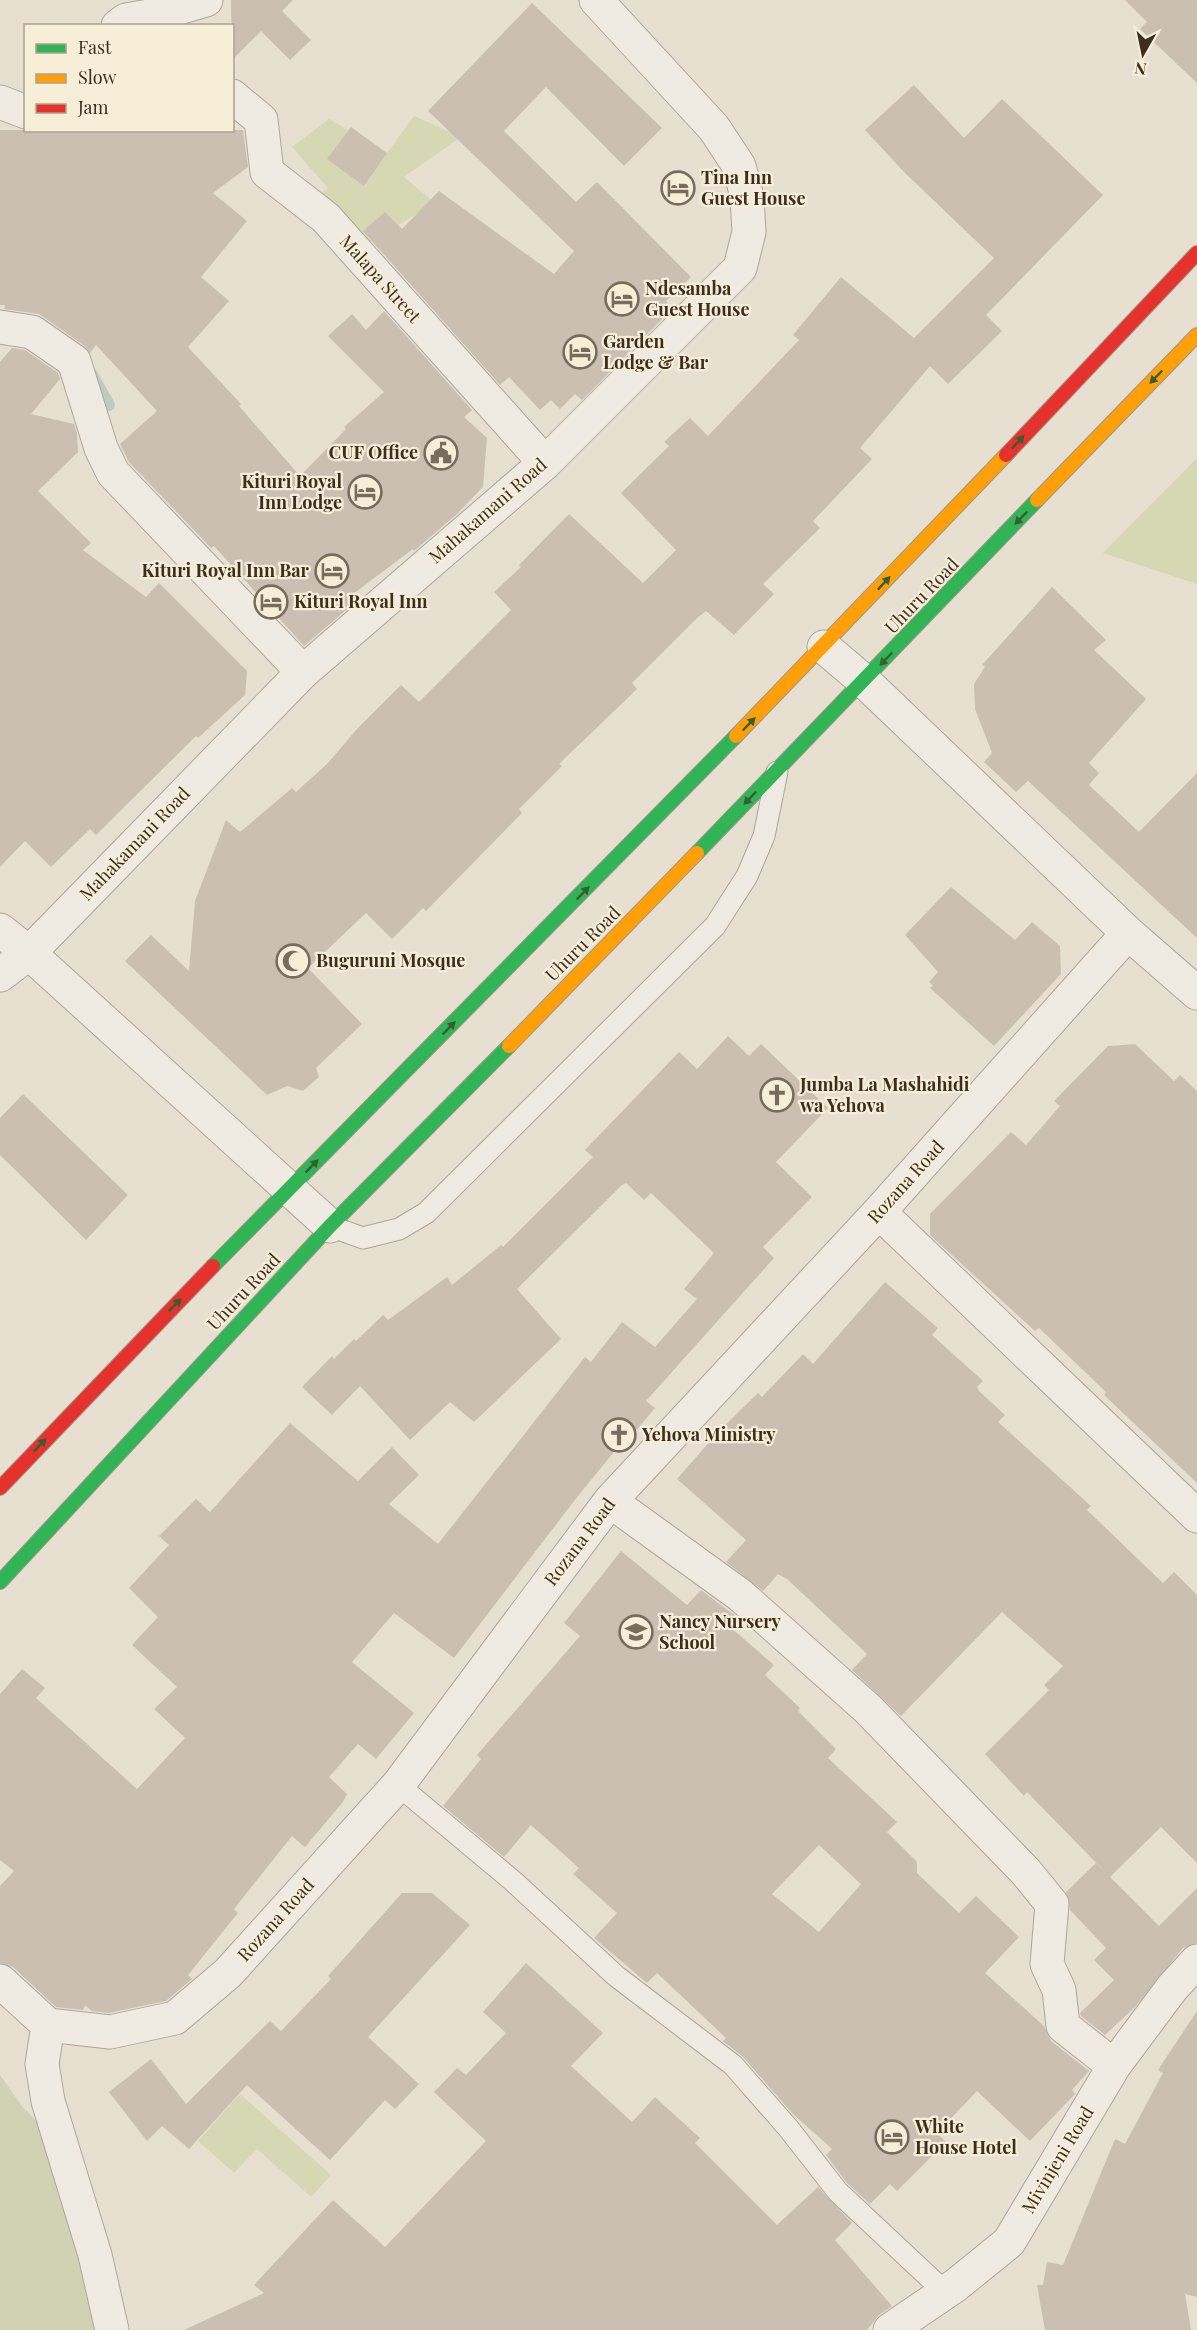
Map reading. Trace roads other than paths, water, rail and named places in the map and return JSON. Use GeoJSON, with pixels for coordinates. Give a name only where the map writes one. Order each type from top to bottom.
{"type":"FeatureCollection","features":[{"type":"Feature","properties":{"kind":"main road","name":"Uhuru Road"},"geometry":{"type":"LineString","coordinates":[[0,1488],[102,1379],[824,647],[1197,253]]}},
{"type":"Feature","properties":{"kind":"main road","name":"Uhuru Road"},"geometry":{"type":"LineString","coordinates":[[0,1582],[330,1226],[777,771],[1197,335]]}},
{"type":"Feature","properties":{"kind":"street"},"geometry":{"type":"LineString","coordinates":[[126,24],[206,0]]}},
{"type":"Feature","properties":{"kind":"street","name":"Mahakamani Road"},"geometry":{"type":"LineString","coordinates":[[0,975],[29,953],[303,672],[544,463],[740,268],[749,232],[747,197],[739,166],[714,128],[596,0]]}},
{"type":"Feature","properties":{"kind":"street","name":"Malapa Street"},"geometry":{"type":"LineString","coordinates":[[234,98],[261,120],[267,172],[326,218],[544,463]]}},
{"type":"Feature","properties":{"kind":"street"},"geometry":{"type":"LineString","coordinates":[[0,102],[24,110]]}},
{"type":"Feature","properties":{"kind":"street"},"geometry":{"type":"LineString","coordinates":[[0,327],[32,332],[74,361],[101,448],[113,473],[303,672]]}},
{"type":"Feature","properties":{"kind":"street"},"geometry":{"type":"LineString","coordinates":[[824,647],[864,681],[1128,933],[1197,993]]}},
{"type":"Feature","properties":{"kind":"street"},"geometry":{"type":"LineString","coordinates":[[0,930],[29,953],[330,1226]]}},
{"type":"Feature","properties":{"kind":"street","name":"Rozana Road"},"geometry":{"type":"LineString","coordinates":[[48,2025],[111,2032],[174,2018],[228,1972],[398,1785],[610,1501],[879,1212],[1128,933]]}},
{"type":"Feature","properties":{"kind":"street"},"geometry":{"type":"LineString","coordinates":[[879,1212],[1197,1516]]}},
{"type":"Feature","properties":{"kind":"street"},"geometry":{"type":"LineString","coordinates":[[610,1501],[740,1594],[868,1709],[1026,1872],[1052,1905],[1047,1964],[1059,1990],[1063,2026],[1114,2066]]}},
{"type":"Feature","properties":{"kind":"street","name":"Mivinjeni Road"},"geometry":{"type":"LineString","coordinates":[[890,2330],[946,2292],[1009,2242],[1114,2066],[1172,1988],[1197,1961]]}},
{"type":"Feature","properties":{"kind":"street"},"geometry":{"type":"LineString","coordinates":[[0,1982],[48,2025],[42,2064],[48,2101],[95,2255],[112,2330]]}},
{"type":"Feature","properties":{"kind":"lane"},"geometry":{"type":"LineString","coordinates":[[330,1226],[363,1238],[399,1229],[426,1213],[716,926],[747,876],[764,836],[777,771]]}},
{"type":"Feature","properties":{"kind":"lane"},"geometry":{"type":"LineString","coordinates":[[398,1785],[513,1881],[616,1976],[733,2065],[789,2129],[838,2192],[946,2292]]}},
{"type":"Feature","properties":{"kind":"waterway"},"geometry":{"type":"LineString","coordinates":[[92,375],[109,405]]}},
{"type":"Feature","properties":{"kind":"place","name":"Tina Inn Guest House"},"geometry":{"type":"Point","coordinates":[678,188]}},
{"type":"Feature","properties":{"kind":"place","name":"Ndesamba Guest House"},"geometry":{"type":"Point","coordinates":[622,299]}},
{"type":"Feature","properties":{"kind":"place","name":"Garden Lodge & Bar"},"geometry":{"type":"Point","coordinates":[580,352]}},
{"type":"Feature","properties":{"kind":"place","name":"CUF Office"},"geometry":{"type":"Point","coordinates":[441,453]}},
{"type":"Feature","properties":{"kind":"place","name":"Kituri Royal Inn Lodge"},"geometry":{"type":"Point","coordinates":[365,492]}},
{"type":"Feature","properties":{"kind":"place","name":"Kituri Royal Inn Bar"},"geometry":{"type":"Point","coordinates":[332,571]}},
{"type":"Feature","properties":{"kind":"place","name":"Kituri Royal Inn"},"geometry":{"type":"Point","coordinates":[271,602]}},
{"type":"Feature","properties":{"kind":"place","name":"Buguruni Mosque"},"geometry":{"type":"Point","coordinates":[293,961]}},
{"type":"Feature","properties":{"kind":"place","name":"Jumba La Mashahidi wa Yehova"},"geometry":{"type":"Point","coordinates":[777,1095]}},
{"type":"Feature","properties":{"kind":"place","name":"Yehova Ministry"},"geometry":{"type":"Point","coordinates":[619,1435]}},
{"type":"Feature","properties":{"kind":"place","name":"Nancy Nursery School"},"geometry":{"type":"Point","coordinates":[636,1632]}},
{"type":"Feature","properties":{"kind":"place","name":"White House Hotel"},"geometry":{"type":"Point","coordinates":[892,2137]}}]}
